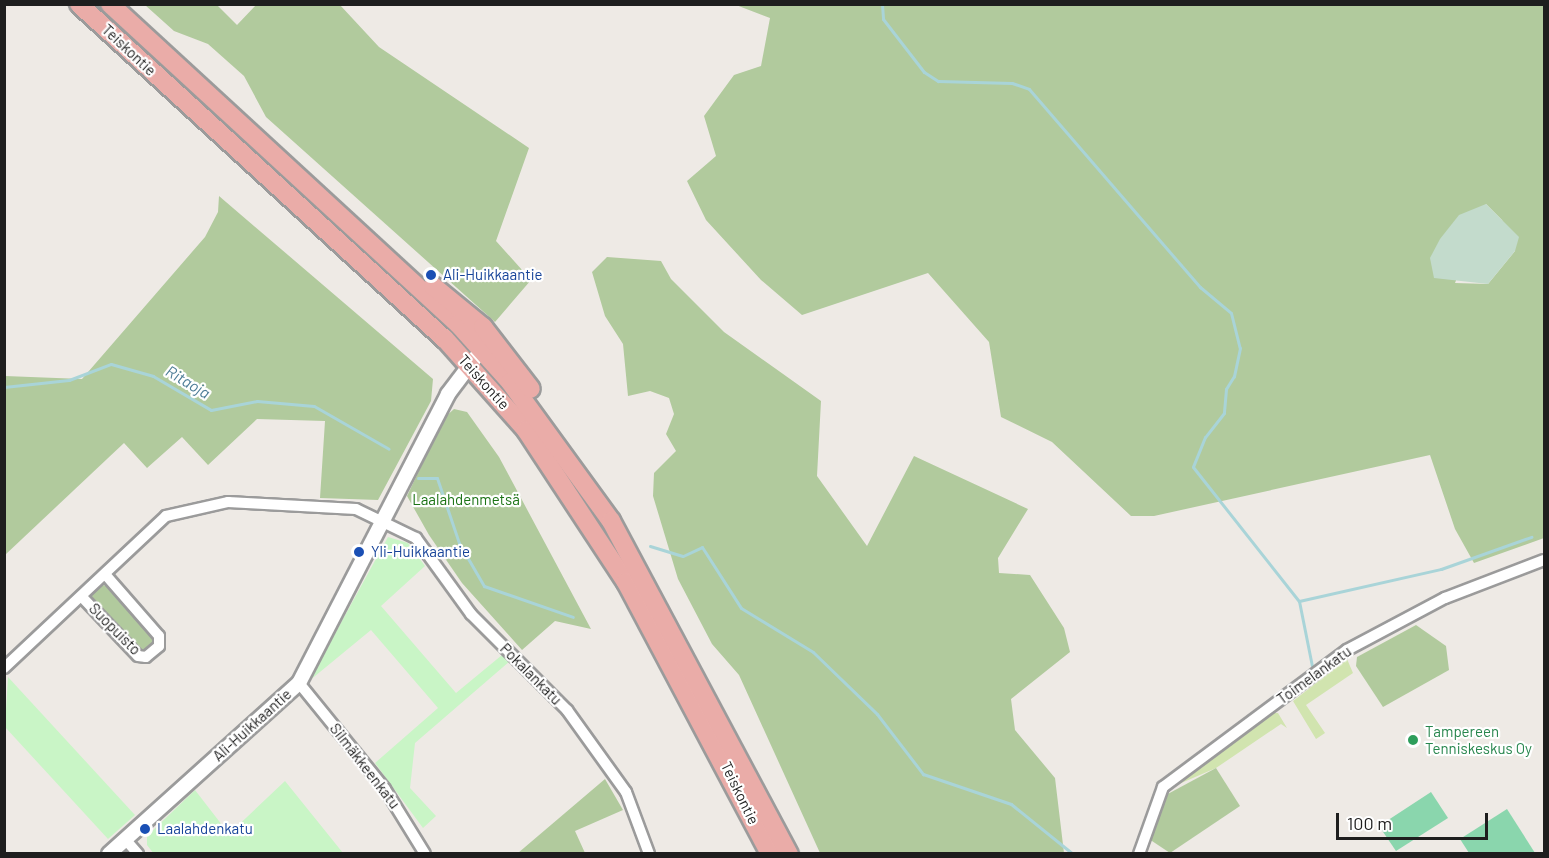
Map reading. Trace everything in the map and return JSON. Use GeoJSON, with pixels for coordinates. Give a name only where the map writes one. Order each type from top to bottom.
{"type":"FeatureCollection","features":[{"type":"Feature","properties":{"kind":"highway","name":"Teiskontie"},"geometry":{"type":"LineString","coordinates":[[80,4],[469,363],[526,430],[626,582],[770,854]]}},
{"type":"Feature","properties":{"kind":"highway","name":"Teiskontie"},"geometry":{"type":"LineString","coordinates":[[110,4],[393,264],[482,349],[553,438],[611,521],[679,640],[789,854]]}},
{"type":"Feature","properties":{"kind":"highway"},"geometry":{"type":"LineString","coordinates":[[393,264],[410,268],[483,327],[544,408],[553,438]]}},
{"type":"Feature","properties":{"kind":"street","name":"Ali-Huikkaantie"},"geometry":{"type":"LineString","coordinates":[[109,854],[298,683],[332,626],[383,518],[469,363],[482,349]]}},
{"type":"Feature","properties":{"kind":"street"},"geometry":{"type":"LineString","coordinates":[[4,668],[82,597],[148,529],[184,508],[274,502],[356,509],[383,518]]}},
{"type":"Feature","properties":{"kind":"street","name":"Pokalankatu"},"geometry":{"type":"LineString","coordinates":[[383,518],[416,538],[475,619],[570,714],[626,792],[649,854]]}},
{"type":"Feature","properties":{"kind":"street","name":"Toimelankatu"},"geometry":{"type":"LineString","coordinates":[[1139,854],[1163,787],[1347,650],[1454,594],[1545,560]]}},
{"type":"Feature","properties":{"kind":"street","name":"Suopuisto"},"geometry":{"type":"LineString","coordinates":[[82,597],[138,656],[146,657],[159,646],[159,636],[105,574]]}},
{"type":"Feature","properties":{"kind":"street","name":"Silmäkkeenkatu"},"geometry":{"type":"LineString","coordinates":[[298,683],[385,789],[425,854]]}},
{"type":"Feature","properties":{"kind":"street"},"geometry":{"type":"LineString","coordinates":[[125,839],[138,854]]}},
{"type":"Feature","properties":{"kind":"green space"},"geometry":{"type":"Polygon","coordinates":[[[145,5],[217,5],[237,25],[256,5],[340,5],[379,47],[529,148],[496,241],[531,280],[495,322],[266,117],[244,76],[208,44],[174,31],[145,5]]]}},
{"type":"Feature","properties":{"kind":"green space"},"geometry":{"type":"Polygon","coordinates":[[[736,5],[1544,5],[1544,538],[1474,563],[1455,529],[1430,455],[1154,516],[1131,516],[1052,442],[1001,417],[989,342],[928,273],[802,315],[761,280],[706,220],[687,181],[716,156],[704,116],[734,75],[761,66],[770,18],[736,5]],[[1486,204],[1455,283],[1488,284],[1515,251],[1502,220],[1486,204]]]}},
{"type":"Feature","properties":{"kind":"green space"},"geometry":{"type":"Polygon","coordinates":[[[219,196],[433,379],[431,401],[378,500],[320,498],[325,421],[257,419],[208,465],[182,437],[147,468],[124,443],[5,555],[5,376],[82,379],[205,237],[218,212],[219,196]]]}},
{"type":"Feature","properties":{"kind":"green space"},"geometry":{"type":"Polygon","coordinates":[[[1486,204],[1519,237],[1515,251],[1488,284],[1434,278],[1430,258],[1440,239],[1459,215],[1486,204]]]}},
{"type":"Feature","properties":{"kind":"green space"},"geometry":{"type":"Polygon","coordinates":[[[607,257],[661,261],[671,279],[724,332],[821,401],[817,476],[867,546],[914,456],[1028,509],[998,558],[999,573],[1030,575],[1064,628],[1070,652],[1011,699],[1015,730],[1055,778],[1064,853],[820,853],[739,675],[712,644],[678,579],[653,496],[654,473],[676,451],[666,434],[674,414],[669,398],[650,391],[628,396],[623,344],[605,316],[592,272],[607,257]]]}},
{"type":"Feature","properties":{"kind":"green space","name":"Laalahdenmetsä"},"geometry":{"type":"Polygon","coordinates":[[[454,409],[467,412],[499,457],[591,629],[555,621],[522,650],[462,583],[429,535],[407,496],[444,418],[454,409]]]}},
{"type":"Feature","properties":{"kind":"green space"},"geometry":{"type":"Polygon","coordinates":[[[388,537],[408,543],[425,566],[381,606],[456,693],[502,655],[510,661],[415,743],[410,788],[436,816],[423,828],[375,763],[438,708],[371,630],[309,681],[388,537]]]}},
{"type":"Feature","properties":{"kind":"green space"},"geometry":{"type":"Polygon","coordinates":[[[101,585],[110,586],[157,641],[149,652],[140,652],[92,602],[91,594],[101,585]]]}},
{"type":"Feature","properties":{"kind":"green space"},"geometry":{"type":"Polygon","coordinates":[[[1416,625],[1446,646],[1449,670],[1383,707],[1356,666],[1357,657],[1416,625]]]}},
{"type":"Feature","properties":{"kind":"green space"},"geometry":{"type":"Polygon","coordinates":[[[1347,659],[1353,673],[1306,705],[1325,733],[1316,739],[1293,701],[1347,659]]]}},
{"type":"Feature","properties":{"kind":"green space"},"geometry":{"type":"Polygon","coordinates":[[[8,677],[135,815],[108,839],[5,727],[8,677]]]}},
{"type":"Feature","properties":{"kind":"green space"},"geometry":{"type":"Polygon","coordinates":[[[1272,713],[1278,713],[1287,728],[1281,724],[1216,768],[1172,787],[1272,713]]]}},
{"type":"Feature","properties":{"kind":"green space"},"geometry":{"type":"Polygon","coordinates":[[[1216,768],[1240,806],[1170,853],[1149,839],[1164,796],[1216,768]]]}},
{"type":"Feature","properties":{"kind":"green space"},"geometry":{"type":"Polygon","coordinates":[[[605,779],[623,810],[575,831],[585,853],[518,853],[605,779]]]}},
{"type":"Feature","properties":{"kind":"green space"},"geometry":{"type":"Polygon","coordinates":[[[285,781],[343,853],[154,854],[147,845],[147,836],[195,790],[229,834],[285,781]]]}},
{"type":"Feature","properties":{"kind":"green space"},"geometry":{"type":"Polygon","coordinates":[[[1431,792],[1448,818],[1396,851],[1379,826],[1431,792]]]}},
{"type":"Feature","properties":{"kind":"green space"},"geometry":{"type":"Polygon","coordinates":[[[1507,809],[1535,853],[1469,853],[1460,839],[1507,809]]]}},
{"type":"Feature","properties":{"kind":"waterway"},"geometry":{"type":"LineString","coordinates":[[882,4],[883,19],[924,72],[938,81],[1012,83],[1029,89],[1200,287],[1231,313],[1240,348],[1234,376],[1226,389],[1224,413],[1205,437],[1193,467],[1299,601],[1312,666]]}},
{"type":"Feature","properties":{"kind":"waterway","name":"Ritaoja"},"geometry":{"type":"LineString","coordinates":[[4,387],[69,380],[111,364],[153,376],[211,410],[257,401],[314,406],[389,449]]}},
{"type":"Feature","properties":{"kind":"waterway"},"geometry":{"type":"LineString","coordinates":[[418,478],[437,478],[459,543],[484,586],[573,617]]}},
{"type":"Feature","properties":{"kind":"waterway"},"geometry":{"type":"LineString","coordinates":[[1299,601],[1441,569],[1531,537]]}},
{"type":"Feature","properties":{"kind":"waterway"},"geometry":{"type":"LineString","coordinates":[[650,546],[683,556],[702,547],[741,608],[813,652],[877,714],[923,774],[1011,804],[1073,854]]}},
{"type":"Feature","properties":{"kind":"place","name":"Ali-Huikkaantie"},"geometry":{"type":"Point","coordinates":[431,275]}},
{"type":"Feature","properties":{"kind":"place","name":"Yli-Huikkaantie"},"geometry":{"type":"Point","coordinates":[359,552]}},
{"type":"Feature","properties":{"kind":"place","name":"Tampereen Tenniskeskus Oy"},"geometry":{"type":"Point","coordinates":[1413,740]}},
{"type":"Feature","properties":{"kind":"place","name":"Laalahdenkatu"},"geometry":{"type":"Point","coordinates":[145,829]}}]}
